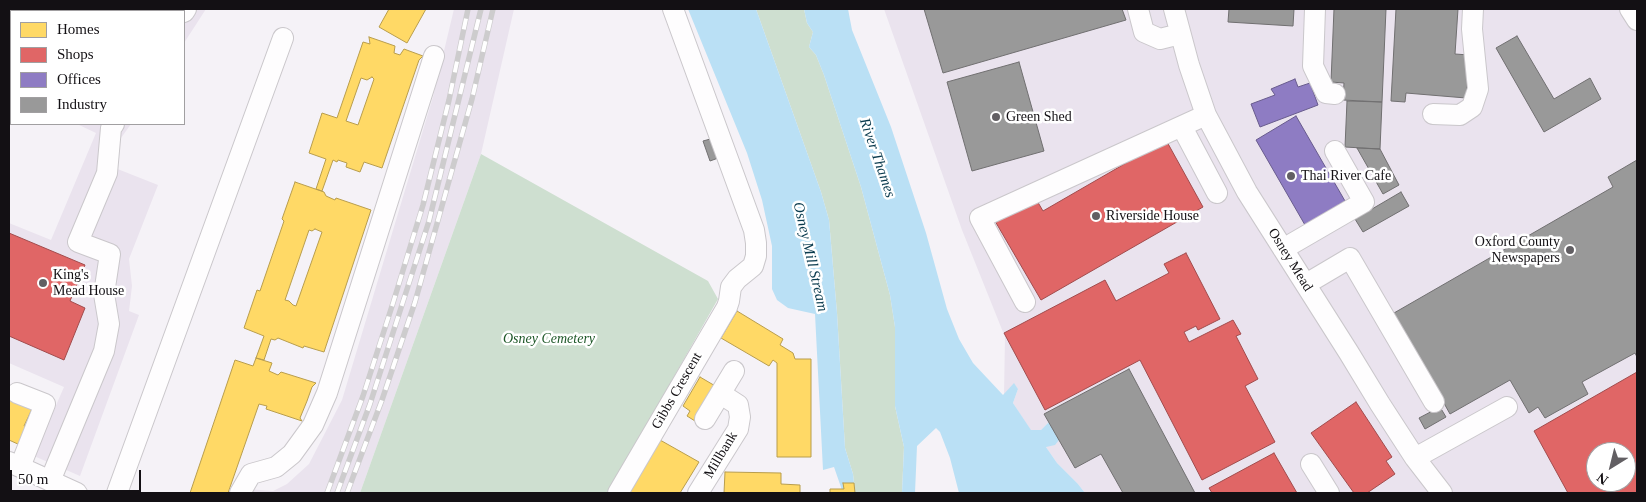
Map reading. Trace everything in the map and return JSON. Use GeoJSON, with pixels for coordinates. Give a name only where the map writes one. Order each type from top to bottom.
{"type":"FeatureCollection","features":[{"type":"Feature","properties":{"kind":"street","name":"Gibbs Crescent"},"geometry":{"type":"LineString","coordinates":[[618,493],[727,307],[731,287],[737,279],[753,266],[756,256],[754,230],[673,9]]}},
{"type":"Feature","properties":{"kind":"street"},"geometry":{"type":"LineString","coordinates":[[1138,9],[1144,32],[1160,39],[1180,34]]}},
{"type":"Feature","properties":{"kind":"street","name":"Osney Mead"},"geometry":{"type":"LineString","coordinates":[[1174,9],[1189,66],[1206,116],[1247,192],[1415,458],[1442,493]]}},
{"type":"Feature","properties":{"kind":"street"},"geometry":{"type":"LineString","coordinates":[[1315,9],[1313,66],[1326,93],[1335,94]]}},
{"type":"Feature","properties":{"kind":"street"},"geometry":{"type":"LineString","coordinates":[[1433,114],[1460,115],[1472,106],[1478,89],[1472,29],[1473,9]]}},
{"type":"Feature","properties":{"kind":"street"},"geometry":{"type":"LineString","coordinates":[[1630,9],[1637,20]]}},
{"type":"Feature","properties":{"kind":"street"},"geometry":{"type":"LineString","coordinates":[[117,493],[283,38]]}},
{"type":"Feature","properties":{"kind":"street"},"geometry":{"type":"LineString","coordinates":[[240,493],[251,474],[276,467],[292,454],[313,425],[327,393],[434,56]]}},
{"type":"Feature","properties":{"kind":"street"},"geometry":{"type":"LineString","coordinates":[[1025,302],[980,218],[1206,116]]}},
{"type":"Feature","properties":{"kind":"street"},"geometry":{"type":"LineString","coordinates":[[50,481],[104,351],[109,324],[104,294],[110,254],[78,242],[107,173],[109,125]]}},
{"type":"Feature","properties":{"kind":"street"},"geometry":{"type":"LineString","coordinates":[[1182,127],[1217,193]]}},
{"type":"Feature","properties":{"kind":"street"},"geometry":{"type":"LineString","coordinates":[[1283,249],[1364,202],[1336,151]]}},
{"type":"Feature","properties":{"kind":"street"},"geometry":{"type":"LineString","coordinates":[[1306,284],[1350,258],[1434,402]]}},
{"type":"Feature","properties":{"kind":"street"},"geometry":{"type":"LineString","coordinates":[[705,419],[734,371]]}},
{"type":"Feature","properties":{"kind":"street"},"geometry":{"type":"LineString","coordinates":[[17,393],[45,404],[14,465],[77,493]]}},
{"type":"Feature","properties":{"kind":"street","name":"Millbank"},"geometry":{"type":"LineString","coordinates":[[698,493],[738,429],[740,417],[738,405],[721,394]]}},
{"type":"Feature","properties":{"kind":"street"},"geometry":{"type":"LineString","coordinates":[[1415,458],[1506,407]]}},
{"type":"Feature","properties":{"kind":"street"},"geometry":{"type":"LineString","coordinates":[[1311,464],[1329,493]]}},
{"type":"Feature","properties":{"kind":"shaded area"},"geometry":{"type":"Polygon","coordinates":[[[206,9],[185,41],[185,10],[112,10],[206,9]]]}},
{"type":"Feature","properties":{"kind":"shaded area"},"geometry":{"type":"Polygon","coordinates":[[[454,9],[514,9],[481,154],[360,493],[246,493],[247,489],[273,491],[287,484],[309,464],[342,400],[433,97],[454,9]]]}},
{"type":"Feature","properties":{"kind":"shaded area"},"geometry":{"type":"Polygon","coordinates":[[[884,9],[1637,9],[1637,493],[1085,493],[1057,463],[1046,447],[1049,422],[1041,430],[1031,431],[1013,403],[1018,389],[1014,384],[1004,395],[1005,337],[962,230],[884,9]]]}},
{"type":"Feature","properties":{"kind":"shaded area"},"geometry":{"type":"Polygon","coordinates":[[[79,125],[130,125],[121,138],[115,168],[158,185],[129,259],[132,286],[129,311],[139,315],[80,476],[34,456],[64,387],[9,363],[9,223],[51,240],[96,133],[79,125]]]}},
{"type":"Feature","properties":{"kind":"green space"},"geometry":{"type":"Polygon","coordinates":[[[756,9],[804,9],[807,23],[813,32],[809,47],[816,55],[824,75],[861,187],[890,295],[895,327],[895,406],[904,447],[902,493],[855,493],[853,474],[845,448],[829,220],[821,192],[756,9]]]}},
{"type":"Feature","properties":{"kind":"green space","name":"Osney Cemetery"},"geometry":{"type":"Polygon","coordinates":[[[481,154],[708,281],[718,299],[608,493],[360,493],[481,154]]]}},
{"type":"Feature","properties":{"kind":"water","name":"Osney Mill Stream"},"geometry":{"type":"Polygon","coordinates":[[[688,9],[756,9],[821,192],[829,220],[845,448],[853,474],[855,493],[843,493],[834,467],[823,470],[815,314],[788,308],[777,300],[772,289],[772,246],[762,200],[747,153],[688,9]]]}},
{"type":"Feature","properties":{"kind":"water","name":"River Thames"},"geometry":{"type":"Polygon","coordinates":[[[804,9],[848,9],[852,30],[891,127],[926,233],[947,309],[959,339],[973,363],[1003,395],[1014,383],[1018,389],[1013,403],[1031,430],[1041,430],[1049,422],[1059,440],[1055,445],[1046,447],[1057,463],[1085,493],[959,493],[950,458],[940,432],[936,428],[917,446],[915,493],[902,493],[904,447],[895,406],[895,327],[890,295],[861,187],[824,75],[816,55],[809,47],[813,32],[807,23],[804,9]]]}},
{"type":"Feature","properties":{"kind":"building: Homes"},"geometry":{"type":"Polygon","coordinates":[[[389,9],[426,9],[407,43],[379,27],[389,9]]]}},
{"type":"Feature","properties":{"kind":"building: Homes"},"geometry":{"type":"Polygon","coordinates":[[[369,37],[395,46],[394,53],[400,55],[404,49],[423,56],[419,60],[382,168],[364,162],[360,172],[346,167],[347,163],[333,160],[322,191],[316,189],[326,159],[309,153],[322,113],[337,118],[363,42],[370,44],[369,37]],[[372,77],[367,80],[361,78],[346,121],[358,125],[374,79],[372,77]]]}},
{"type":"Feature","properties":{"kind":"building: Homes"},"geometry":{"type":"Polygon","coordinates":[[[295,182],[324,192],[326,196],[335,200],[336,198],[371,210],[324,352],[304,346],[303,348],[278,338],[275,340],[271,339],[264,360],[256,358],[264,336],[244,328],[257,290],[260,291],[284,221],[282,219],[295,182]],[[315,229],[309,230],[285,300],[293,305],[296,306],[322,232],[315,229]]]}},
{"type":"Feature","properties":{"kind":"building: Homes"},"geometry":{"type":"Polygon","coordinates":[[[737,311],[783,339],[780,345],[793,353],[795,359],[811,359],[811,457],[777,457],[777,363],[773,360],[769,366],[721,338],[737,311]]]}},
{"type":"Feature","properties":{"kind":"building: Homes"},"geometry":{"type":"Polygon","coordinates":[[[256,358],[272,363],[269,371],[278,375],[281,372],[316,383],[312,387],[300,418],[302,421],[266,409],[267,406],[259,404],[228,493],[190,493],[235,360],[253,366],[256,358]]]}},
{"type":"Feature","properties":{"kind":"building: Homes"},"geometry":{"type":"Polygon","coordinates":[[[700,377],[717,387],[695,421],[687,416],[690,411],[683,406],[700,377]]]}},
{"type":"Feature","properties":{"kind":"building: Homes"},"geometry":{"type":"Polygon","coordinates":[[[9,399],[32,409],[24,426],[28,427],[20,445],[9,440],[9,399]]]}},
{"type":"Feature","properties":{"kind":"building: Homes"},"geometry":{"type":"Polygon","coordinates":[[[660,440],[699,462],[680,493],[628,493],[660,440]]]}},
{"type":"Feature","properties":{"kind":"building: Homes"},"geometry":{"type":"Polygon","coordinates":[[[725,472],[781,473],[781,484],[800,485],[800,493],[724,493],[725,472]]]}},
{"type":"Feature","properties":{"kind":"building: Homes"},"geometry":{"type":"Polygon","coordinates":[[[843,483],[854,483],[855,493],[830,493],[830,489],[844,489],[843,483]]]}},
{"type":"Feature","properties":{"kind":"building: Shops","name":"Riverside House"},"geometry":{"type":"Polygon","coordinates":[[[1166,140],[1203,207],[1041,300],[995,221],[1036,199],[1043,211],[1166,140]]]}},
{"type":"Feature","properties":{"kind":"building: Shops","name":"King's Mead House"},"geometry":{"type":"Polygon","coordinates":[[[9,233],[85,265],[70,301],[85,308],[64,360],[9,336],[9,233]]]}},
{"type":"Feature","properties":{"kind":"building: Shops"},"geometry":{"type":"Polygon","coordinates":[[[1186,253],[1220,319],[1198,330],[1196,326],[1184,332],[1189,342],[1233,320],[1241,334],[1236,336],[1258,379],[1245,386],[1275,442],[1202,480],[1140,360],[1045,410],[1004,333],[1105,280],[1116,301],[1169,273],[1164,264],[1186,253]]]}},
{"type":"Feature","properties":{"kind":"building: Shops"},"geometry":{"type":"Polygon","coordinates":[[[1637,372],[1637,493],[1568,493],[1534,431],[1637,372]]]}},
{"type":"Feature","properties":{"kind":"building: Shops"},"geometry":{"type":"Polygon","coordinates":[[[1356,402],[1392,457],[1386,461],[1395,474],[1367,493],[1354,493],[1311,433],[1356,402]]]}},
{"type":"Feature","properties":{"kind":"building: Shops"},"geometry":{"type":"Polygon","coordinates":[[[1274,453],[1297,493],[1212,493],[1209,488],[1274,453]]]}},
{"type":"Feature","properties":{"kind":"building: Offices"},"geometry":{"type":"Polygon","coordinates":[[[1295,79],[1298,87],[1310,83],[1318,105],[1260,127],[1251,104],[1275,95],[1271,89],[1295,79]]]}},
{"type":"Feature","properties":{"kind":"building: Offices"},"geometry":{"type":"Polygon","coordinates":[[[1296,116],[1345,201],[1305,225],[1256,140],[1296,116]]]}},
{"type":"Feature","properties":{"kind":"building: Industry"},"geometry":{"type":"Polygon","coordinates":[[[924,9],[1122,9],[1126,20],[943,73],[924,9]]]}},
{"type":"Feature","properties":{"kind":"building: Industry"},"geometry":{"type":"Polygon","coordinates":[[[1229,9],[1294,9],[1293,26],[1228,22],[1229,9]]]}},
{"type":"Feature","properties":{"kind":"building: Industry"},"geometry":{"type":"Polygon","coordinates":[[[1334,9],[1386,9],[1382,102],[1343,100],[1344,83],[1331,82],[1334,9]]]}},
{"type":"Feature","properties":{"kind":"building: Industry"},"geometry":{"type":"Polygon","coordinates":[[[1396,9],[1458,9],[1455,54],[1469,55],[1466,98],[1406,93],[1405,102],[1391,101],[1396,9]]]}},
{"type":"Feature","properties":{"kind":"building: Industry"},"geometry":{"type":"Polygon","coordinates":[[[1517,36],[1554,99],[1590,78],[1601,99],[1544,132],[1496,48],[1517,36]]]}},
{"type":"Feature","properties":{"kind":"building: Industry","name":"Green Shed"},"geometry":{"type":"Polygon","coordinates":[[[1019,62],[1044,151],[972,171],[947,82],[1019,62]]]}},
{"type":"Feature","properties":{"kind":"building: Industry"},"geometry":{"type":"Polygon","coordinates":[[[1347,101],[1382,102],[1380,149],[1345,147],[1347,101]]]}},
{"type":"Feature","properties":{"kind":"building: Industry"},"geometry":{"type":"Polygon","coordinates":[[[714,138],[721,157],[710,161],[703,141],[714,138]]]}},
{"type":"Feature","properties":{"kind":"building: Industry"},"geometry":{"type":"Polygon","coordinates":[[[1357,148],[1380,149],[1399,185],[1383,194],[1357,148]]]}},
{"type":"Feature","properties":{"kind":"building: Industry","name":"Oxford County Newspapers"},"geometry":{"type":"Polygon","coordinates":[[[1637,160],[1637,357],[1635,353],[1582,382],[1588,394],[1545,418],[1538,407],[1529,413],[1510,380],[1450,414],[1394,313],[1613,187],[1608,177],[1637,160]]]}},
{"type":"Feature","properties":{"kind":"building: Industry"},"geometry":{"type":"Polygon","coordinates":[[[1401,192],[1409,206],[1363,232],[1355,219],[1401,192]]]}},
{"type":"Feature","properties":{"kind":"building: Industry"},"geometry":{"type":"Polygon","coordinates":[[[1129,369],[1195,493],[1123,493],[1101,454],[1075,468],[1044,414],[1129,369]]]}},
{"type":"Feature","properties":{"kind":"building: Industry"},"geometry":{"type":"Polygon","coordinates":[[[1440,407],[1446,417],[1425,429],[1419,418],[1440,407]]]}},
{"type":"Feature","properties":{"kind":"railway"},"geometry":{"type":"LineString","coordinates":[[327,493],[363,396],[423,205],[449,100],[468,9]]}},
{"type":"Feature","properties":{"kind":"railway"},"geometry":{"type":"LineString","coordinates":[[337,493],[370,404],[429,221],[481,9]]}},
{"type":"Feature","properties":{"kind":"railway"},"geometry":{"type":"LineString","coordinates":[[347,493],[382,400],[415,302],[472,99],[493,9]]}},
{"type":"Feature","properties":{"kind":"place","name":"Green Shed"},"geometry":{"type":"Point","coordinates":[996,117]}},
{"type":"Feature","properties":{"kind":"place","name":"Thai River Cafe"},"geometry":{"type":"Point","coordinates":[1291,176]}},
{"type":"Feature","properties":{"kind":"place","name":"Riverside House"},"geometry":{"type":"Point","coordinates":[1096,216]}},
{"type":"Feature","properties":{"kind":"place","name":"Oxford County Newspapers"},"geometry":{"type":"Point","coordinates":[1570,250]}},
{"type":"Feature","properties":{"kind":"place","name":"King's Mead House"},"geometry":{"type":"Point","coordinates":[43,283]}}]}
